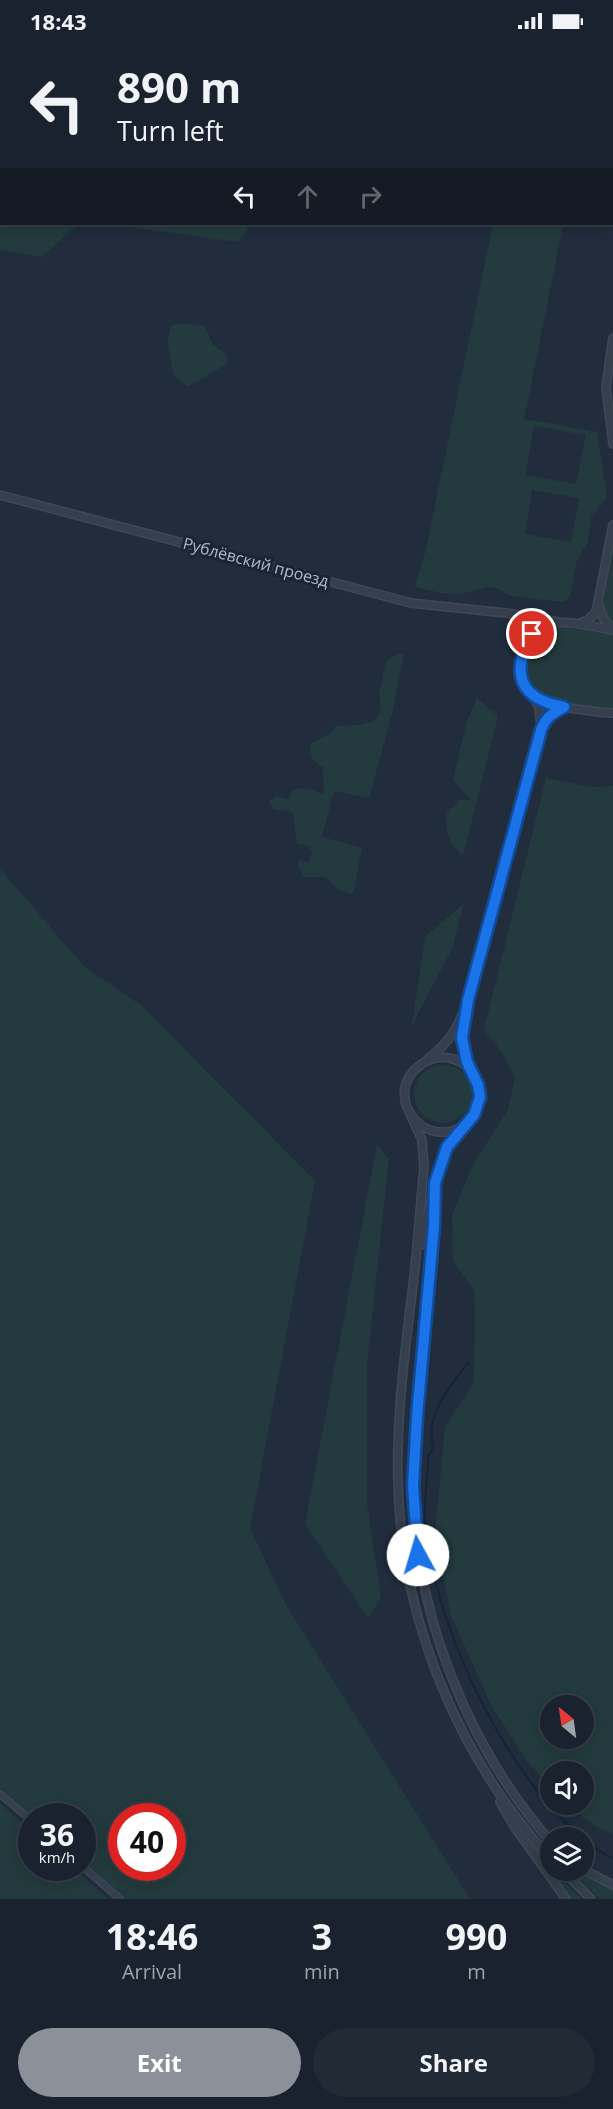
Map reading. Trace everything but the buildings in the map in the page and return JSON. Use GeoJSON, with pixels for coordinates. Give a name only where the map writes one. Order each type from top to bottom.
{"type":"FeatureCollection","features":[{"type":"Feature","properties":{"kind":"street"},"geometry":{"type":"LineString","coordinates":[[613,338],[606,387],[613,444]]}},
{"type":"Feature","properties":{"kind":"street","name":"Рублёвский проезд"},"geometry":{"type":"LineString","coordinates":[[0,495],[411,603],[514,614],[613,630]]}},
{"type":"Feature","properties":{"kind":"street"},"geometry":{"type":"LineString","coordinates":[[577,624],[592,617],[598,603],[613,525]]}},
{"type":"Feature","properties":{"kind":"street"},"geometry":{"type":"LineString","coordinates":[[598,603],[603,618],[613,630]]}},
{"type":"Feature","properties":{"kind":"street"},"geometry":{"type":"LineString","coordinates":[[514,614],[526,624],[528,642],[521,671],[522,682],[539,708],[541,730]]}},
{"type":"Feature","properties":{"kind":"street"},"geometry":{"type":"LineString","coordinates":[[528,642],[538,628],[558,622]]}},
{"type":"Feature","properties":{"kind":"street"},"geometry":{"type":"LineString","coordinates":[[533,697],[546,704],[613,713]]}},
{"type":"Feature","properties":{"kind":"street"},"geometry":{"type":"LineString","coordinates":[[564,707],[552,713],[541,730],[468,1000],[459,1025],[442,1048],[411,1075],[406,1086],[405,1099],[422,1140],[424,1167],[400,1410],[398,1486],[408,1574],[428,1652],[461,1729],[514,1826],[566,1899]]}},
{"type":"Feature","properties":{"kind":"street"},"geometry":{"type":"LineString","coordinates":[[415,1271],[435,1183],[447,1147],[470,1120],[479,1104],[480,1091],[467,1062],[462,1038],[468,1000]]}},
{"type":"Feature","properties":{"kind":"street"},"geometry":{"type":"LineString","coordinates":[[419,1066],[436,1058],[448,1058],[465,1065],[476,1079]]}},
{"type":"Feature","properties":{"kind":"street"},"geometry":{"type":"LineString","coordinates":[[411,1116],[425,1128],[443,1132],[455,1130],[470,1120]]}},
{"type":"Feature","properties":{"kind":"street"},"geometry":{"type":"LineString","coordinates":[[435,1183],[434,1226],[413,1486],[418,1555],[436,1631],[470,1718],[514,1795],[540,1828]]}},
{"type":"Feature","properties":{"kind":"street"},"geometry":{"type":"LineString","coordinates":[[485,1773],[521,1824],[540,1846]]}},
{"type":"Feature","properties":{"kind":"street"},"geometry":{"type":"LineString","coordinates":[[0,1794],[18,1809]]}},
{"type":"Feature","properties":{"kind":"street"},"geometry":{"type":"LineString","coordinates":[[594,1875],[613,1885]]}},
{"type":"Feature","properties":{"kind":"street"},"geometry":{"type":"LineString","coordinates":[[96,1878],[120,1899]]}},
{"type":"Feature","properties":{"kind":"street"},"geometry":{"type":"LineString","coordinates":[[573,1881],[591,1899]]}},
{"type":"Feature","properties":{"kind":"green space"},"geometry":{"type":"Polygon","coordinates":[[[0,225],[77,225],[42,257],[0,250],[0,225]]]}},
{"type":"Feature","properties":{"kind":"green space"},"geometry":{"type":"Polygon","coordinates":[[[113,225],[251,225],[238,242],[113,225]]]}},
{"type":"Feature","properties":{"kind":"green space"},"geometry":{"type":"Polygon","coordinates":[[[493,225],[563,225],[524,419],[597,432],[607,498],[591,518],[588,542],[577,560],[570,596],[564,602],[510,596],[497,588],[488,587],[460,594],[441,593],[415,587],[426,549],[493,225]],[[534,426],[525,475],[576,484],[586,435],[534,426]],[[532,490],[525,534],[571,542],[579,498],[532,490]]]}},
{"type":"Feature","properties":{"kind":"green space"},"geometry":{"type":"Polygon","coordinates":[[[183,323],[205,326],[213,345],[227,354],[227,364],[189,386],[175,377],[168,343],[172,325],[183,323]]]}},
{"type":"Feature","properties":{"kind":"green space"},"geometry":{"type":"Polygon","coordinates":[[[613,554],[613,622],[606,615],[603,606],[613,554]]]}},
{"type":"Feature","properties":{"kind":"green space"},"geometry":{"type":"Polygon","coordinates":[[[560,627],[613,634],[613,710],[562,704],[543,697],[531,688],[525,666],[531,644],[543,631],[560,627]]]}},
{"type":"Feature","properties":{"kind":"green space"},"geometry":{"type":"Polygon","coordinates":[[[404,653],[392,714],[369,798],[334,791],[322,837],[362,848],[353,894],[340,891],[325,877],[305,877],[299,869],[299,859],[308,863],[312,853],[307,845],[297,844],[293,813],[274,810],[269,801],[277,796],[287,799],[293,790],[298,789],[309,789],[323,795],[323,767],[312,758],[310,744],[329,734],[336,726],[364,724],[377,718],[381,711],[379,691],[386,663],[392,657],[404,653]]]}},
{"type":"Feature","properties":{"kind":"green space"},"geometry":{"type":"Polygon","coordinates":[[[477,698],[498,716],[463,856],[449,837],[447,813],[460,800],[470,800],[453,780],[467,721],[477,698]]]}},
{"type":"Feature","properties":{"kind":"green space"},"geometry":{"type":"Polygon","coordinates":[[[546,778],[592,787],[613,786],[613,1835],[580,1815],[594,1815],[594,1761],[540,1761],[540,1776],[492,1707],[451,1616],[435,1533],[445,1427],[474,1382],[475,1292],[453,1261],[452,1215],[473,1164],[508,1110],[515,1079],[503,1054],[484,1030],[546,778]]]}},
{"type":"Feature","properties":{"kind":"green space"},"geometry":{"type":"Polygon","coordinates":[[[0,869],[85,967],[142,1006],[315,1181],[250,1528],[286,1605],[470,1899],[125,1899],[96,1873],[96,1803],[18,1804],[0,1789],[0,869]]]}},
{"type":"Feature","properties":{"kind":"green space"},"geometry":{"type":"Polygon","coordinates":[[[464,903],[453,947],[412,1025],[425,937],[464,903]]]}},
{"type":"Feature","properties":{"kind":"green space"},"geometry":{"type":"Polygon","coordinates":[[[443,1065],[454,1067],[467,1078],[472,1094],[470,1105],[459,1118],[443,1123],[432,1121],[419,1110],[414,1094],[416,1083],[427,1070],[443,1065]]]}},
{"type":"Feature","properties":{"kind":"green space"},"geometry":{"type":"Polygon","coordinates":[[[377,1145],[389,1159],[367,1363],[367,1504],[381,1598],[368,1618],[305,1524],[377,1145]]]}},
{"type":"Feature","properties":{"kind":"green space"},"geometry":{"type":"Polygon","coordinates":[[[0,1803],[18,1819],[18,1881],[88,1881],[108,1899],[0,1899],[0,1803]]]}},
{"type":"Feature","properties":{"kind":"green space"},"geometry":{"type":"Polygon","coordinates":[[[594,1878],[613,1888],[613,1899],[600,1899],[581,1881],[594,1881],[594,1878]]]}},
{"type":"Feature","properties":{"kind":"green space"},"geometry":{"type":"Polygon","coordinates":[[[558,1881],[563,1881],[582,1899],[571,1899],[558,1881]]]}},
{"type":"Feature","properties":{"kind":"waterway"},"geometry":{"type":"LineString","coordinates":[[468,1363],[446,1392],[435,1414],[432,1426],[434,1449],[429,1454],[427,1471],[425,1522],[432,1565],[445,1613],[463,1662],[486,1711],[513,1757],[544,1799],[577,1833],[613,1859]]}},
{"type":"Feature","properties":{"kind":"route"},"geometry":{"type":"LineString","coordinates":[[418,1555],[413,1486],[434,1226],[435,1183],[447,1147],[474,1115],[479,1104],[480,1091],[467,1062],[462,1038],[468,1000],[541,730],[552,713],[564,707],[546,704],[533,697],[522,682],[523,657],[532,634]]}}]}
